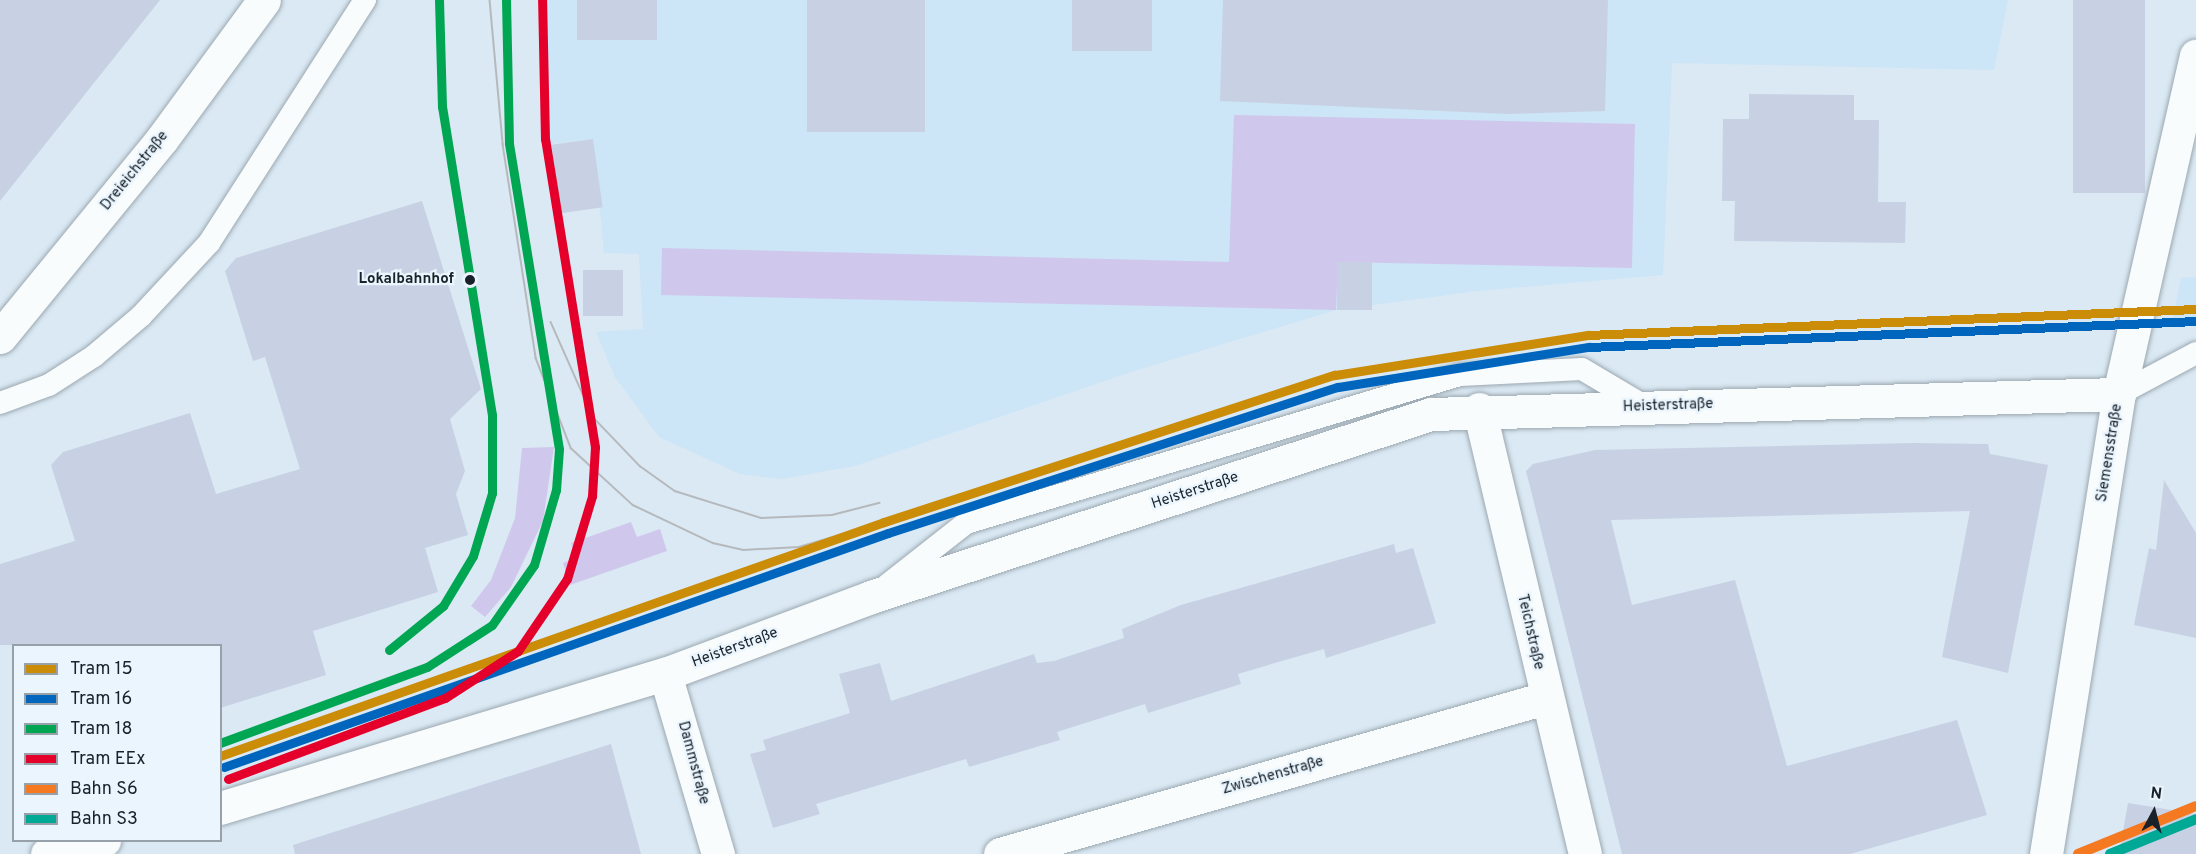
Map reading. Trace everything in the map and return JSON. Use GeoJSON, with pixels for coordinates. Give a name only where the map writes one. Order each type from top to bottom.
{"type":"FeatureCollection","features":[{"type":"Feature","properties":{"kind":"street","name":"Dreieichstraße"},"geometry":{"type":"LineString","coordinates":[[0,337],[162,139],[264,0]]}},
{"type":"Feature","properties":{"kind":"street","name":"Siemensstraße"},"geometry":{"type":"LineString","coordinates":[[2046,854],[2119,394],[2196,56]]}},
{"type":"Feature","properties":{"kind":"street","name":"Heisterstraße"},"geometry":{"type":"LineString","coordinates":[[222,807],[665,674],[871,597],[1431,414],[1479,409],[1646,407],[2119,394]]}},
{"type":"Feature","properties":{"kind":"street","name":"Teichstraße"},"geometry":{"type":"LineString","coordinates":[[1479,409],[1545,698],[1585,854]]}},
{"type":"Feature","properties":{"kind":"street","name":"Dammstraße"},"geometry":{"type":"LineString","coordinates":[[665,674],[718,854]]}},
{"type":"Feature","properties":{"kind":"street","name":"Zwischenstraße"},"geometry":{"type":"LineString","coordinates":[[1000,854],[1545,698]]}},
{"type":"Feature","properties":{"kind":"street"},"geometry":{"type":"LineString","coordinates":[[47,854],[96,842]]}},
{"type":"Feature","properties":{"kind":"lane"},"geometry":{"type":"LineString","coordinates":[[0,403],[49,385],[94,356],[141,316],[209,243],[365,0]]}},
{"type":"Feature","properties":{"kind":"lane","name":"Heisterstraße"},"geometry":{"type":"LineString","coordinates":[[2119,394],[2196,353]]}},
{"type":"Feature","properties":{"kind":"lane"},"geometry":{"type":"LineString","coordinates":[[871,597],[966,523],[1460,375],[1582,369],[1646,407]]}},
{"type":"Feature","properties":{"kind":"shaded area"},"geometry":{"type":"Polygon","coordinates":[[[544,0],[2008,0],[1994,70],[1672,63],[1663,275],[1477,291],[1336,310],[1134,371],[855,466],[781,479],[740,474],[659,437],[615,377],[596,332],[643,329],[639,254],[604,253],[593,139],[550,144],[544,0]]]}},
{"type":"Feature","properties":{"kind":"shaded area"},"geometry":{"type":"Polygon","coordinates":[[[1234,115],[1635,124],[1632,268],[1338,262],[1336,310],[661,295],[662,248],[1229,262],[1234,115]]]}},
{"type":"Feature","properties":{"kind":"shaded area"},"geometry":{"type":"Polygon","coordinates":[[[2196,277],[2196,321],[2172,321],[2181,278],[2196,277]]]}},
{"type":"Feature","properties":{"kind":"shaded area"},"geometry":{"type":"Polygon","coordinates":[[[554,447],[543,521],[511,587],[485,617],[471,606],[491,580],[515,518],[522,448],[554,447]]]}},
{"type":"Feature","properties":{"kind":"shaded area"},"geometry":{"type":"Polygon","coordinates":[[[631,522],[637,537],[660,529],[667,551],[570,585],[563,563],[576,558],[571,543],[631,522]]]}},
{"type":"Feature","properties":{"kind":"building"},"geometry":{"type":"Polygon","coordinates":[[[0,0],[160,0],[0,201],[0,0]]]}},
{"type":"Feature","properties":{"kind":"building"},"geometry":{"type":"Polygon","coordinates":[[[577,0],[657,0],[657,40],[577,40],[577,0]]]}},
{"type":"Feature","properties":{"kind":"building"},"geometry":{"type":"Polygon","coordinates":[[[807,0],[925,0],[925,132],[807,132],[807,0]]]}},
{"type":"Feature","properties":{"kind":"building"},"geometry":{"type":"Polygon","coordinates":[[[1072,0],[1152,0],[1152,51],[1072,51],[1072,0]]]}},
{"type":"Feature","properties":{"kind":"building"},"geometry":{"type":"Polygon","coordinates":[[[1223,0],[1608,0],[1605,111],[1509,114],[1220,101],[1223,0]]]}},
{"type":"Feature","properties":{"kind":"building"},"geometry":{"type":"Polygon","coordinates":[[[2073,0],[2145,0],[2145,193],[2073,193],[2073,0]]]}},
{"type":"Feature","properties":{"kind":"building"},"geometry":{"type":"Polygon","coordinates":[[[1749,94],[1854,95],[1854,120],[1879,120],[1878,202],[1906,202],[1905,243],[1734,241],[1735,201],[1722,201],[1723,119],[1749,119],[1749,94]]]}},
{"type":"Feature","properties":{"kind":"building"},"geometry":{"type":"Polygon","coordinates":[[[593,139],[603,207],[561,213],[551,145],[593,139]]]}},
{"type":"Feature","properties":{"kind":"building"},"geometry":{"type":"Polygon","coordinates":[[[422,201],[481,389],[450,419],[465,471],[456,494],[468,535],[425,548],[438,592],[313,631],[326,675],[222,707],[222,644],[0,645],[0,564],[75,541],[51,465],[63,452],[190,413],[216,494],[300,469],[265,357],[253,361],[225,271],[236,258],[422,201]]]}},
{"type":"Feature","properties":{"kind":"building"},"geometry":{"type":"Polygon","coordinates":[[[1337,262],[1372,262],[1372,310],[1337,310],[1337,262]]]}},
{"type":"Feature","properties":{"kind":"building"},"geometry":{"type":"Polygon","coordinates":[[[583,270],[623,270],[623,316],[583,316],[583,270]]]}},
{"type":"Feature","properties":{"kind":"building"},"geometry":{"type":"Polygon","coordinates":[[[1913,443],[1988,444],[1990,454],[2048,465],[2008,673],[1942,657],[1970,511],[1611,520],[1632,605],[1735,580],[1787,766],[1957,720],[1987,815],[1850,854],[1622,854],[1526,471],[1533,464],[1595,450],[1913,443]]]}},
{"type":"Feature","properties":{"kind":"building"},"geometry":{"type":"Polygon","coordinates":[[[2164,480],[2196,533],[2196,638],[2134,625],[2149,548],[2156,550],[2164,480]]]}},
{"type":"Feature","properties":{"kind":"building"},"geometry":{"type":"Polygon","coordinates":[[[1394,544],[1396,553],[1413,548],[1436,623],[1326,658],[1324,649],[1238,674],[1241,684],[1148,713],[1145,704],[1057,732],[1060,740],[969,767],[966,759],[816,804],[820,814],[773,828],[750,754],[766,750],[763,740],[850,713],[839,674],[880,663],[891,701],[1034,654],[1037,663],[1054,661],[1124,638],[1122,629],[1181,605],[1394,544]]]}},
{"type":"Feature","properties":{"kind":"building"},"geometry":{"type":"Polygon","coordinates":[[[611,744],[641,854],[295,854],[293,845],[611,744]]]}},
{"type":"Feature","properties":{"kind":"building"},"geometry":{"type":"Polygon","coordinates":[[[2128,803],[2196,814],[2196,854],[2119,854],[2128,803]]]}},
{"type":"Feature","properties":{"kind":"tram line","name":"18"},"geometry":{"type":"LineString","coordinates":[[389,650],[443,606],[473,556],[492,493],[492,415],[442,107],[439,0]]}},
{"type":"Feature","properties":{"kind":"tram line"},"geometry":{"type":"LineString","coordinates":[[490,0],[503,144],[536,358],[571,448],[633,505],[713,543],[743,550],[799,547],[884,522]]}},
{"type":"Feature","properties":{"kind":"tram line","name":"18"},"geometry":{"type":"LineString","coordinates":[[222,742],[427,667],[492,625],[534,565],[556,490],[559,449],[509,143],[506,0]]}},
{"type":"Feature","properties":{"kind":"tram line","name":"EEx"},"geometry":{"type":"LineString","coordinates":[[228,779],[445,698],[518,651],[567,579],[592,496],[595,447],[545,139],[542,0]]}},
{"type":"Feature","properties":{"kind":"tram line","name":"15"},"geometry":{"type":"LineString","coordinates":[[222,755],[884,522],[1335,375],[1588,335],[2196,309]]}},
{"type":"Feature","properties":{"kind":"tram line","name":"16"},"geometry":{"type":"LineString","coordinates":[[224,767],[888,533],[1338,387],[1589,347],[2196,321]]}},
{"type":"Feature","properties":{"kind":"tram line"},"geometry":{"type":"LineString","coordinates":[[551,322],[593,417],[640,466],[675,491],[761,518],[832,515],[879,503]]}},
{"type":"Feature","properties":{"kind":"rail line","name":"S6"},"geometry":{"type":"LineString","coordinates":[[2078,854],[2196,806]]}},
{"type":"Feature","properties":{"kind":"rail line","name":"S3"},"geometry":{"type":"LineString","coordinates":[[2110,854],[2196,819]]}},
{"type":"Feature","properties":{"kind":"place","name":"Lokalbahnhof"},"geometry":{"type":"Point","coordinates":[470,280]}}]}
